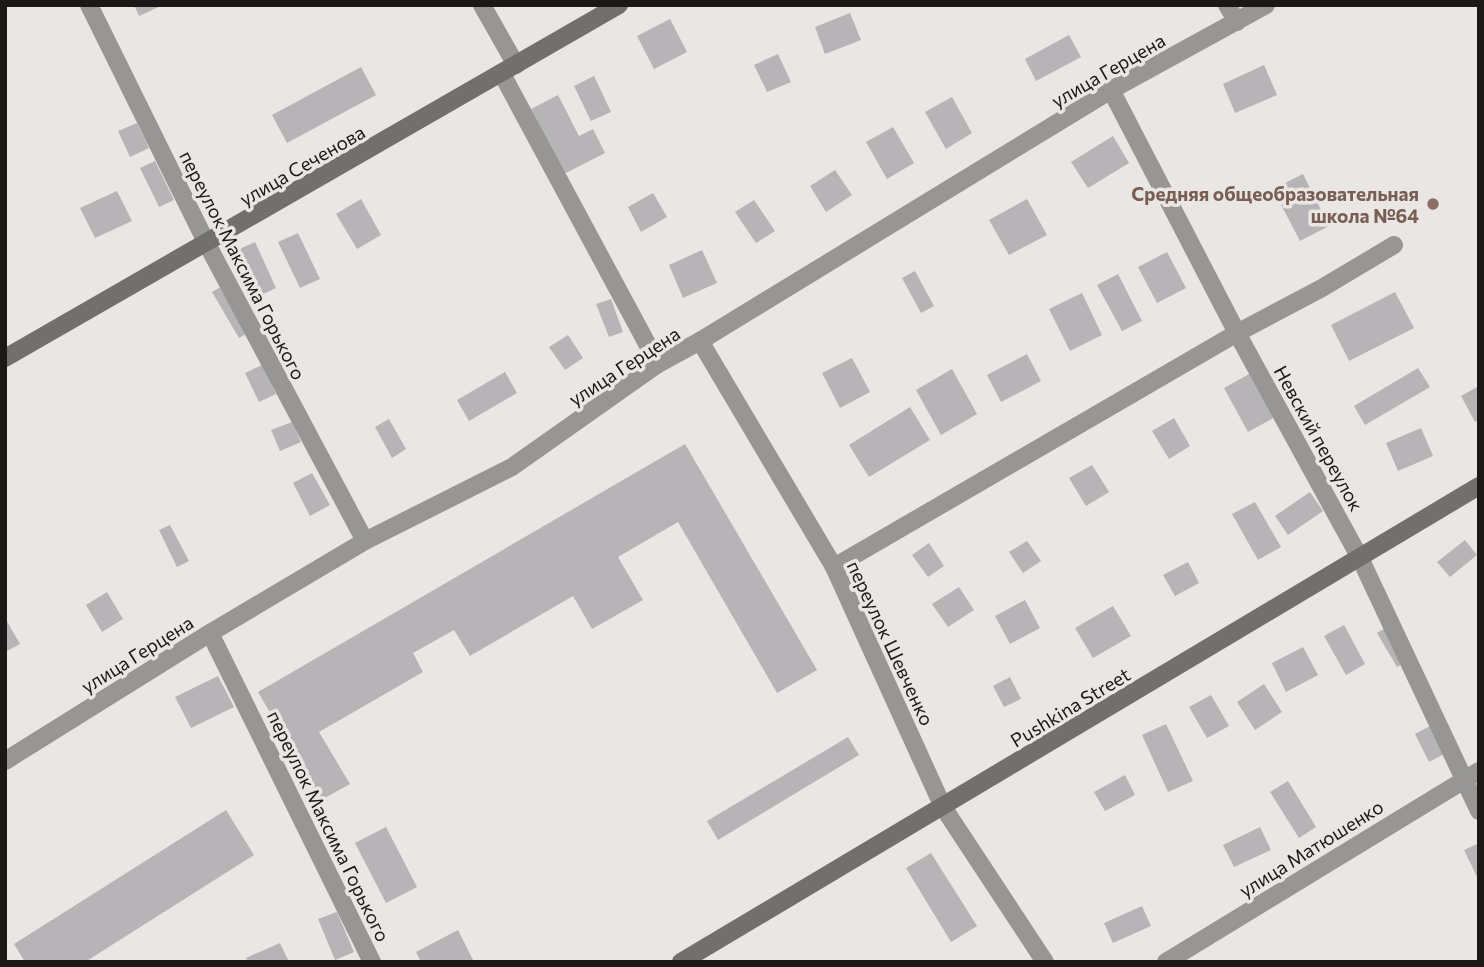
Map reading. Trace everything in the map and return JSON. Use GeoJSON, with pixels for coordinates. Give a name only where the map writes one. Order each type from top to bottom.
{"type":"FeatureCollection","features":[{"type":"Feature","properties":{"kind":"main road","name":"улица Сеченова"},"geometry":{"type":"LineString","coordinates":[[5,358],[619,5]]}},
{"type":"Feature","properties":{"kind":"main road","name":"Pushkina Street"},"geometry":{"type":"LineString","coordinates":[[681,962],[1479,486]]}},
{"type":"Feature","properties":{"kind":"street","name":"переулок Максима Горького"},"geometry":{"type":"LineString","coordinates":[[89,5],[206,244],[365,541]]}},
{"type":"Feature","properties":{"kind":"street"},"geometry":{"type":"LineString","coordinates":[[482,5],[509,69],[658,364]]}},
{"type":"Feature","properties":{"kind":"street"},"geometry":{"type":"LineString","coordinates":[[1227,5],[1237,22]]}},
{"type":"Feature","properties":{"kind":"street","name":"улица Герцена"},"geometry":{"type":"LineString","coordinates":[[5,761],[210,633],[365,541],[512,467],[658,364],[1111,90],[1266,5]]}},
{"type":"Feature","properties":{"kind":"street","name":"Невский переулок"},"geometry":{"type":"LineString","coordinates":[[1111,90],[1237,333],[1360,558],[1479,811]]}},
{"type":"Feature","properties":{"kind":"street"},"geometry":{"type":"LineString","coordinates":[[834,567],[1237,333],[1322,288],[1394,244]]}},
{"type":"Feature","properties":{"kind":"street","name":"переулок Шевченко"},"geometry":{"type":"LineString","coordinates":[[700,341],[834,567],[943,807],[1045,962]]}},
{"type":"Feature","properties":{"kind":"street","name":"переулок Максима Горького"},"geometry":{"type":"LineString","coordinates":[[210,633],[372,962]]}},
{"type":"Feature","properties":{"kind":"street","name":"улица Матюшенко"},"geometry":{"type":"LineString","coordinates":[[1166,962],[1479,771]]}},
{"type":"Feature","properties":{"kind":"building"},"geometry":{"type":"Polygon","coordinates":[[[134,5],[163,5],[139,16],[134,5]]]}},
{"type":"Feature","properties":{"kind":"building"},"geometry":{"type":"Polygon","coordinates":[[[850,13],[861,40],[825,54],[815,27],[850,13]]]}},
{"type":"Feature","properties":{"kind":"building"},"geometry":{"type":"Polygon","coordinates":[[[670,19],[687,52],[654,69],[637,36],[670,19]]]}},
{"type":"Feature","properties":{"kind":"building"},"geometry":{"type":"Polygon","coordinates":[[[1069,35],[1081,57],[1036,81],[1025,59],[1069,35]]]}},
{"type":"Feature","properties":{"kind":"building"},"geometry":{"type":"Polygon","coordinates":[[[778,54],[791,82],[767,92],[754,65],[778,54]]]}},
{"type":"Feature","properties":{"kind":"building"},"geometry":{"type":"Polygon","coordinates":[[[1264,65],[1277,95],[1235,113],[1223,84],[1264,65]]]}},
{"type":"Feature","properties":{"kind":"building"},"geometry":{"type":"Polygon","coordinates":[[[361,67],[376,95],[287,143],[272,115],[361,67]]]}},
{"type":"Feature","properties":{"kind":"building"},"geometry":{"type":"Polygon","coordinates":[[[594,76],[611,112],[591,121],[574,86],[594,76]]]}},
{"type":"Feature","properties":{"kind":"building"},"geometry":{"type":"Polygon","coordinates":[[[558,95],[579,136],[593,129],[605,153],[564,174],[531,109],[558,95]]]}},
{"type":"Feature","properties":{"kind":"building"},"geometry":{"type":"Polygon","coordinates":[[[952,97],[972,133],[946,149],[925,112],[952,97]]]}},
{"type":"Feature","properties":{"kind":"building"},"geometry":{"type":"Polygon","coordinates":[[[137,123],[149,148],[130,157],[118,131],[137,123]]]}},
{"type":"Feature","properties":{"kind":"building"},"geometry":{"type":"Polygon","coordinates":[[[893,127],[914,163],[887,179],[866,142],[893,127]]]}},
{"type":"Feature","properties":{"kind":"building"},"geometry":{"type":"Polygon","coordinates":[[[1113,136],[1129,163],[1088,188],[1071,162],[1113,136]]]}},
{"type":"Feature","properties":{"kind":"building"},"geometry":{"type":"Polygon","coordinates":[[[155,161],[174,200],[159,207],[140,168],[155,161]]]}},
{"type":"Feature","properties":{"kind":"building"},"geometry":{"type":"Polygon","coordinates":[[[835,170],[852,195],[826,212],[810,186],[835,170]]]}},
{"type":"Feature","properties":{"kind":"building"},"geometry":{"type":"Polygon","coordinates":[[[1303,174],[1329,226],[1300,241],[1273,189],[1303,174]]]}},
{"type":"Feature","properties":{"kind":"building"},"geometry":{"type":"Polygon","coordinates":[[[117,191],[132,221],[95,238],[80,208],[117,191]]]}},
{"type":"Feature","properties":{"kind":"building"},"geometry":{"type":"Polygon","coordinates":[[[653,193],[667,217],[641,232],[628,207],[653,193]]]}},
{"type":"Feature","properties":{"kind":"building"},"geometry":{"type":"Polygon","coordinates":[[[361,199],[381,235],[357,249],[336,214],[361,199]]]}},
{"type":"Feature","properties":{"kind":"building"},"geometry":{"type":"Polygon","coordinates":[[[1027,199],[1047,235],[1009,255],[989,220],[1027,199]]]}},
{"type":"Feature","properties":{"kind":"building"},"geometry":{"type":"Polygon","coordinates":[[[754,200],[775,231],[756,243],[735,212],[754,200]]]}},
{"type":"Feature","properties":{"kind":"building"},"geometry":{"type":"Polygon","coordinates":[[[298,233],[320,279],[300,288],[278,242],[298,233]]]}},
{"type":"Feature","properties":{"kind":"building"},"geometry":{"type":"Polygon","coordinates":[[[255,242],[276,288],[257,297],[235,251],[255,242]]]}},
{"type":"Feature","properties":{"kind":"building"},"geometry":{"type":"Polygon","coordinates":[[[702,250],[717,283],[683,298],[669,265],[702,250]]]}},
{"type":"Feature","properties":{"kind":"building"},"geometry":{"type":"Polygon","coordinates":[[[1167,252],[1186,288],[1157,303],[1138,267],[1167,252]]]}},
{"type":"Feature","properties":{"kind":"building"},"geometry":{"type":"Polygon","coordinates":[[[915,271],[934,306],[921,313],[902,278],[915,271]]]}},
{"type":"Feature","properties":{"kind":"building"},"geometry":{"type":"Polygon","coordinates":[[[1118,274],[1142,321],[1122,331],[1097,285],[1118,274]]]}},
{"type":"Feature","properties":{"kind":"building"},"geometry":{"type":"Polygon","coordinates":[[[233,280],[260,326],[239,338],[212,292],[233,280]]]}},
{"type":"Feature","properties":{"kind":"building"},"geometry":{"type":"Polygon","coordinates":[[[1395,292],[1414,328],[1349,361],[1331,325],[1395,292]]]}},
{"type":"Feature","properties":{"kind":"building"},"geometry":{"type":"Polygon","coordinates":[[[1082,293],[1102,335],[1070,351],[1049,309],[1082,293]]]}},
{"type":"Feature","properties":{"kind":"building"},"geometry":{"type":"Polygon","coordinates":[[[611,299],[623,332],[609,337],[596,304],[611,299]]]}},
{"type":"Feature","properties":{"kind":"building"},"geometry":{"type":"Polygon","coordinates":[[[568,335],[583,358],[565,370],[549,347],[568,335]]]}},
{"type":"Feature","properties":{"kind":"building"},"geometry":{"type":"Polygon","coordinates":[[[1027,354],[1041,381],[1001,402],[987,375],[1027,354]]]}},
{"type":"Feature","properties":{"kind":"building"},"geometry":{"type":"Polygon","coordinates":[[[852,358],[870,392],[840,408],[822,373],[852,358]]]}},
{"type":"Feature","properties":{"kind":"building"},"geometry":{"type":"Polygon","coordinates":[[[262,365],[276,394],[259,402],[245,373],[262,365]]]}},
{"type":"Feature","properties":{"kind":"building"},"geometry":{"type":"Polygon","coordinates":[[[1418,368],[1430,387],[1365,425],[1354,406],[1418,368]]]}},
{"type":"Feature","properties":{"kind":"building"},"geometry":{"type":"Polygon","coordinates":[[[952,369],[977,414],[941,435],[916,390],[952,369]]]}},
{"type":"Feature","properties":{"kind":"building"},"geometry":{"type":"Polygon","coordinates":[[[505,372],[517,393],[469,421],[457,400],[505,372]]]}},
{"type":"Feature","properties":{"kind":"building"},"geometry":{"type":"Polygon","coordinates":[[[1251,373],[1275,417],[1248,432],[1224,388],[1251,373]]]}},
{"type":"Feature","properties":{"kind":"building"},"geometry":{"type":"Polygon","coordinates":[[[1479,386],[1479,420],[1475,422],[1461,396],[1479,386]]]}},
{"type":"Feature","properties":{"kind":"building"},"geometry":{"type":"Polygon","coordinates":[[[910,407],[930,440],[869,477],[849,445],[910,407]]]}},
{"type":"Feature","properties":{"kind":"building"},"geometry":{"type":"Polygon","coordinates":[[[1174,418],[1190,446],[1169,459],[1152,431],[1174,418]]]}},
{"type":"Feature","properties":{"kind":"building"},"geometry":{"type":"Polygon","coordinates":[[[389,419],[406,449],[392,458],[375,427],[389,419]]]}},
{"type":"Feature","properties":{"kind":"building"},"geometry":{"type":"Polygon","coordinates":[[[292,422],[301,442],[280,451],[271,430],[292,422]]]}},
{"type":"Feature","properties":{"kind":"building"},"geometry":{"type":"Polygon","coordinates":[[[1421,428],[1433,456],[1398,471],[1386,443],[1421,428]]]}},
{"type":"Feature","properties":{"kind":"building"},"geometry":{"type":"Polygon","coordinates":[[[685,444],[817,670],[777,693],[678,522],[618,557],[643,600],[592,629],[573,596],[470,656],[454,630],[413,653],[423,672],[319,732],[350,784],[321,800],[258,692],[685,444]]]}},
{"type":"Feature","properties":{"kind":"building"},"geometry":{"type":"Polygon","coordinates":[[[1092,465],[1109,492],[1086,506],[1069,478],[1092,465]]]}},
{"type":"Feature","properties":{"kind":"building"},"geometry":{"type":"Polygon","coordinates":[[[312,473],[330,505],[310,516],[293,483],[312,473]]]}},
{"type":"Feature","properties":{"kind":"building"},"geometry":{"type":"Polygon","coordinates":[[[1310,492],[1323,511],[1288,535],[1275,516],[1310,492]]]}},
{"type":"Feature","properties":{"kind":"building"},"geometry":{"type":"Polygon","coordinates":[[[1255,502],[1281,547],[1258,560],[1232,514],[1255,502]]]}},
{"type":"Feature","properties":{"kind":"building"},"geometry":{"type":"Polygon","coordinates":[[[170,525],[189,561],[177,567],[159,530],[170,525]]]}},
{"type":"Feature","properties":{"kind":"building"},"geometry":{"type":"Polygon","coordinates":[[[1465,540],[1477,555],[1450,577],[1437,562],[1465,540]]]}},
{"type":"Feature","properties":{"kind":"building"},"geometry":{"type":"Polygon","coordinates":[[[1027,541],[1041,561],[1023,573],[1009,552],[1027,541]]]}},
{"type":"Feature","properties":{"kind":"building"},"geometry":{"type":"Polygon","coordinates":[[[929,543],[944,566],[928,577],[912,555],[929,543]]]}},
{"type":"Feature","properties":{"kind":"building"},"geometry":{"type":"Polygon","coordinates":[[[1188,562],[1199,583],[1175,596],[1163,575],[1188,562]]]}},
{"type":"Feature","properties":{"kind":"building"},"geometry":{"type":"Polygon","coordinates":[[[959,587],[974,610],[948,627],[932,604],[959,587]]]}},
{"type":"Feature","properties":{"kind":"building"},"geometry":{"type":"Polygon","coordinates":[[[107,592],[123,619],[102,632],[86,605],[107,592]]]}},
{"type":"Feature","properties":{"kind":"building"},"geometry":{"type":"Polygon","coordinates":[[[1025,600],[1040,628],[1010,644],[995,616],[1025,600]]]}},
{"type":"Feature","properties":{"kind":"building"},"geometry":{"type":"Polygon","coordinates":[[[1113,606],[1131,636],[1093,658],[1075,628],[1113,606]]]}},
{"type":"Feature","properties":{"kind":"building"},"geometry":{"type":"Polygon","coordinates":[[[5,618],[20,644],[5,652],[5,618]]]}},
{"type":"Feature","properties":{"kind":"building"},"geometry":{"type":"Polygon","coordinates":[[[1395,622],[1415,656],[1397,667],[1377,633],[1395,622]]]}},
{"type":"Feature","properties":{"kind":"building"},"geometry":{"type":"Polygon","coordinates":[[[1344,625],[1365,664],[1346,675],[1324,636],[1344,625]]]}},
{"type":"Feature","properties":{"kind":"building"},"geometry":{"type":"Polygon","coordinates":[[[1303,647],[1318,675],[1286,692],[1272,663],[1303,647]]]}},
{"type":"Feature","properties":{"kind":"building"},"geometry":{"type":"Polygon","coordinates":[[[218,676],[234,707],[191,728],[175,697],[218,676]]]}},
{"type":"Feature","properties":{"kind":"building"},"geometry":{"type":"Polygon","coordinates":[[[1010,677],[1021,699],[1004,707],[993,686],[1010,677]]]}},
{"type":"Feature","properties":{"kind":"building"},"geometry":{"type":"Polygon","coordinates":[[[1264,684],[1282,712],[1255,730],[1237,702],[1264,684]]]}},
{"type":"Feature","properties":{"kind":"building"},"geometry":{"type":"Polygon","coordinates":[[[1211,695],[1229,726],[1207,738],[1189,707],[1211,695]]]}},
{"type":"Feature","properties":{"kind":"building"},"geometry":{"type":"Polygon","coordinates":[[[1166,724],[1193,781],[1168,792],[1142,735],[1166,724]]]}},
{"type":"Feature","properties":{"kind":"building"},"geometry":{"type":"Polygon","coordinates":[[[1434,724],[1448,752],[1429,762],[1415,734],[1434,724]]]}},
{"type":"Feature","properties":{"kind":"building"},"geometry":{"type":"Polygon","coordinates":[[[848,737],[859,755],[718,840],[707,821],[848,737]]]}},
{"type":"Feature","properties":{"kind":"building"},"geometry":{"type":"Polygon","coordinates":[[[1125,775],[1135,795],[1105,811],[1094,792],[1125,775]]]}},
{"type":"Feature","properties":{"kind":"building"},"geometry":{"type":"Polygon","coordinates":[[[1288,781],[1316,827],[1299,838],[1270,792],[1288,781]]]}},
{"type":"Feature","properties":{"kind":"building"},"geometry":{"type":"Polygon","coordinates":[[[226,810],[254,855],[85,962],[25,962],[14,944],[226,810]]]}},
{"type":"Feature","properties":{"kind":"building"},"geometry":{"type":"Polygon","coordinates":[[[386,827],[417,887],[386,903],[355,843],[386,827]]]}},
{"type":"Feature","properties":{"kind":"building"},"geometry":{"type":"Polygon","coordinates":[[[1260,827],[1271,850],[1234,867],[1223,845],[1260,827]]]}},
{"type":"Feature","properties":{"kind":"building"},"geometry":{"type":"Polygon","coordinates":[[[1479,843],[1479,881],[1464,850],[1479,843]]]}},
{"type":"Feature","properties":{"kind":"building"},"geometry":{"type":"Polygon","coordinates":[[[931,853],[977,926],[951,942],[906,868],[931,853]]]}},
{"type":"Feature","properties":{"kind":"building"},"geometry":{"type":"Polygon","coordinates":[[[1142,906],[1151,926],[1113,943],[1104,923],[1142,906]]]}},
{"type":"Feature","properties":{"kind":"building"},"geometry":{"type":"Polygon","coordinates":[[[337,912],[354,952],[335,960],[318,919],[337,912]]]}},
{"type":"Feature","properties":{"kind":"building"},"geometry":{"type":"Polygon","coordinates":[[[458,930],[474,962],[421,962],[416,952],[458,930]]]}},
{"type":"Feature","properties":{"kind":"building"},"geometry":{"type":"Polygon","coordinates":[[[280,943],[289,962],[248,962],[246,958],[280,943]]]}},
{"type":"Feature","properties":{"kind":"place","name":"Средняя общеобразовательная школа №64"},"geometry":{"type":"Point","coordinates":[1433,204]}}]}
